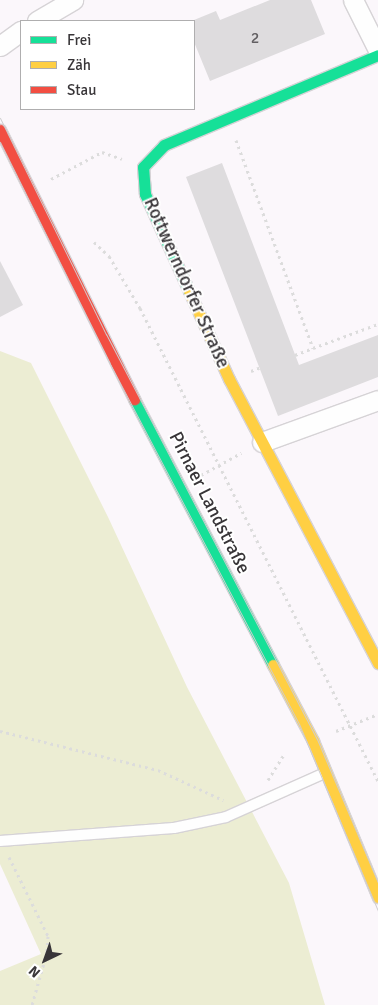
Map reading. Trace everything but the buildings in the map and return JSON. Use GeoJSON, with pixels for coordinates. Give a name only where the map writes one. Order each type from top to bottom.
{"type":"FeatureCollection","features":[{"type":"Feature","properties":{"kind":"street"},"geometry":{"type":"LineString","coordinates":[[39,20],[73,0]]}},
{"type":"Feature","properties":{"kind":"street"},"geometry":{"type":"LineString","coordinates":[[353,0],[378,50]]}},
{"type":"Feature","properties":{"kind":"street"},"geometry":{"type":"LineString","coordinates":[[0,46],[20,32]]}},
{"type":"Feature","properties":{"kind":"street"},"geometry":{"type":"LineString","coordinates":[[144,167],[164,145],[378,55]]}},
{"type":"Feature","properties":{"kind":"street","name":"Pirnaer Landstraße"},"geometry":{"type":"LineString","coordinates":[[0,130],[326,772],[378,897]]}},
{"type":"Feature","properties":{"kind":"street","name":"Rottwerndorfer Straße"},"geometry":{"type":"LineString","coordinates":[[144,167],[145,194],[262,442],[378,664]]}},
{"type":"Feature","properties":{"kind":"street"},"geometry":{"type":"LineString","coordinates":[[262,442],[378,400]]}},
{"type":"Feature","properties":{"kind":"lane"},"geometry":{"type":"LineString","coordinates":[[1,841],[174,828],[226,816],[326,772]]}},
{"type":"Feature","properties":{"kind":"path"},"geometry":{"type":"LineString","coordinates":[[228,118],[314,348]]}},
{"type":"Feature","properties":{"kind":"path"},"geometry":{"type":"LineString","coordinates":[[29,190],[102,152],[144,167]]}},
{"type":"Feature","properties":{"kind":"path"},"geometry":{"type":"LineString","coordinates":[[94,242],[109,256],[140,308],[353,725],[378,781]]}},
{"type":"Feature","properties":{"kind":"path"},"geometry":{"type":"LineString","coordinates":[[295,355],[378,324]]}},
{"type":"Feature","properties":{"kind":"path"},"geometry":{"type":"LineString","coordinates":[[201,475],[262,442]]}},
{"type":"Feature","properties":{"kind":"path"},"geometry":{"type":"LineString","coordinates":[[336,731],[378,714]]}},
{"type":"Feature","properties":{"kind":"path"},"geometry":{"type":"LineString","coordinates":[[0,731],[158,770],[217,798],[242,805],[252,803],[285,753]]}},
{"type":"Feature","properties":{"kind":"path"},"geometry":{"type":"LineString","coordinates":[[1,841],[48,936],[48,952],[32,1005]]}},
{"type":"Feature","properties":{"kind":"green space"},"geometry":{"type":"Polygon","coordinates":[[[0,351],[31,363],[108,517],[187,687],[289,883],[325,1005],[0,1005],[0,971],[41,954],[0,864],[0,351]]]}},
{"type":"Feature","properties":{"kind":"tram line"},"geometry":{"type":"LineString","coordinates":[[0,118],[106,334],[317,739],[378,883]]}},
{"type":"Feature","properties":{"kind":"tram line"},"geometry":{"type":"LineString","coordinates":[[0,142],[109,362],[299,724],[378,911]]}},
{"type":"Feature","properties":{"kind":"traffic: fast"},"geometry":{"type":"LineString","coordinates":[[189,291],[145,194],[143,167],[164,145],[378,55]]}},
{"type":"Feature","properties":{"kind":"traffic: fast"},"geometry":{"type":"LineString","coordinates":[[134,399],[273,665]]}},
{"type":"Feature","properties":{"kind":"traffic: slow"},"geometry":{"type":"LineString","coordinates":[[189,291],[229,379],[378,663]]}},
{"type":"Feature","properties":{"kind":"traffic: slow"},"geometry":{"type":"LineString","coordinates":[[273,665],[313,741],[378,897]]}},
{"type":"Feature","properties":{"kind":"traffic: jam"},"geometry":{"type":"LineString","coordinates":[[0,130],[134,399]]}}]}
